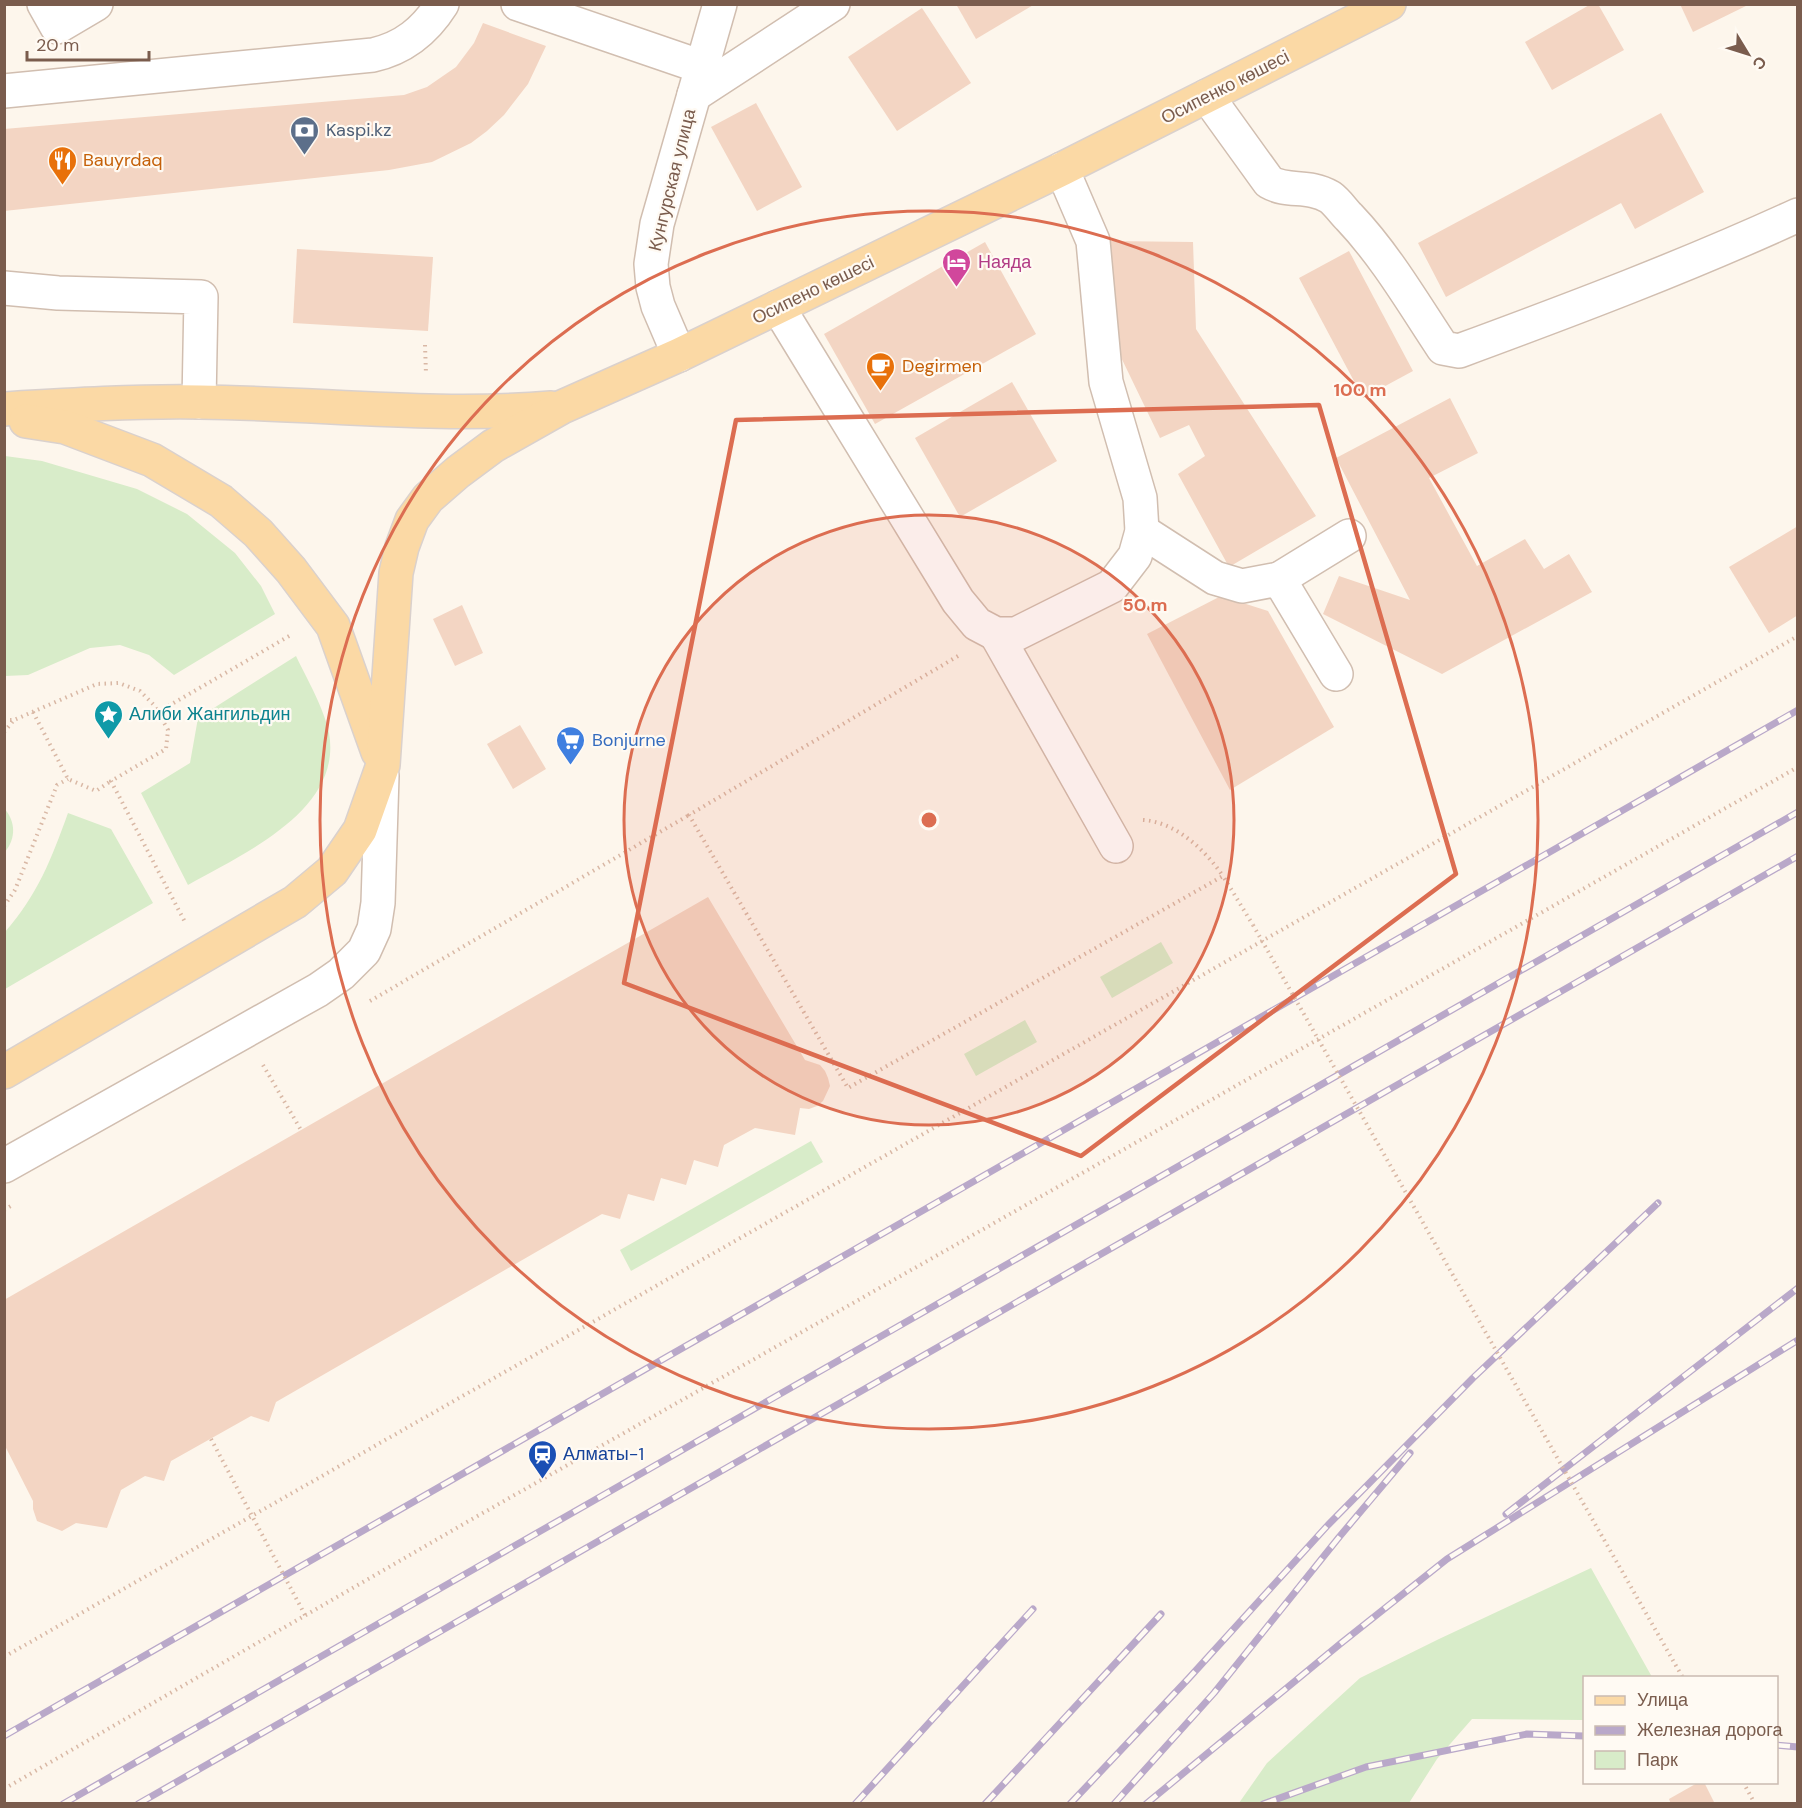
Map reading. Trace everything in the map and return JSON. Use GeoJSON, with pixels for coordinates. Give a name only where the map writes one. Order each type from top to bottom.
{"type":"FeatureCollection","features":[{"type":"Feature","properties":{"kind":"main road","name":"Осипенко көшесі"},"geometry":{"type":"LineString","coordinates":[[1062,170],[1389,4]]}},
{"type":"Feature","properties":{"kind":"main road","name":"Осипено көшесі"},"geometry":{"type":"LineString","coordinates":[[562,407],[680,355],[1062,170]]}},
{"type":"Feature","properties":{"kind":"main road"},"geometry":{"type":"LineString","coordinates":[[4,410],[80,404],[200,402],[427,412],[512,411],[562,407]]}},
{"type":"Feature","properties":{"kind":"main road"},"geometry":{"type":"LineString","coordinates":[[4,1072],[295,902],[332,871],[360,831],[383,765],[396,573],[412,520],[428,498],[458,472],[493,446],[562,407]]}},
{"type":"Feature","properties":{"kind":"main road"},"geometry":{"type":"LineString","coordinates":[[4,418],[65,427],[152,460],[221,501],[258,533],[291,570],[333,626],[383,765]]}},
{"type":"Feature","properties":{"kind":"street"},"geometry":{"type":"LineString","coordinates":[[44,4],[57,27],[96,4]]}},
{"type":"Feature","properties":{"kind":"street"},"geometry":{"type":"LineString","coordinates":[[4,91],[373,55],[408,43],[426,26],[442,4]]}},
{"type":"Feature","properties":{"kind":"street"},"geometry":{"type":"LineString","coordinates":[[518,4],[698,81],[833,4]]}},
{"type":"Feature","properties":{"kind":"street","name":"Кунгурская улица"},"geometry":{"type":"LineString","coordinates":[[680,355],[658,306],[653,287],[651,264],[657,225],[720,4]]}},
{"type":"Feature","properties":{"kind":"street"},"geometry":{"type":"LineString","coordinates":[[1207,96],[1269,182],[1277,187],[1318,191],[1332,199],[1370,240],[1443,348],[1452,351],[1460,351],[1555,315],[1760,233],[1797,215]]}},
{"type":"Feature","properties":{"kind":"street"},"geometry":{"type":"LineString","coordinates":[[778,307],[958,601],[977,624],[996,634],[1016,634],[1112,586],[1135,556],[1142,531],[1140,498],[1106,382],[1093,241],[1062,170]]}},
{"type":"Feature","properties":{"kind":"street"},"geometry":{"type":"LineString","coordinates":[[4,288],[58,293],[201,297],[200,402]]}},
{"type":"Feature","properties":{"kind":"street"},"geometry":{"type":"LineString","coordinates":[[1142,531],[1215,578],[1242,586],[1279,579],[1349,536]]}},
{"type":"Feature","properties":{"kind":"street"},"geometry":{"type":"LineString","coordinates":[[1279,579],[1336,674]]}},
{"type":"Feature","properties":{"kind":"street"},"geometry":{"type":"LineString","coordinates":[[996,634],[1110,835]]}},
{"type":"Feature","properties":{"kind":"street"},"geometry":{"type":"LineString","coordinates":[[4,1166],[318,990],[341,974],[364,951],[374,929],[378,903],[383,765]]}},
{"type":"Feature","properties":{"kind":"path"},"geometry":{"type":"LineString","coordinates":[[425,345],[426,376]]}},
{"type":"Feature","properties":{"kind":"path"},"geometry":{"type":"LineString","coordinates":[[158,712],[296,632]]}},
{"type":"Feature","properties":{"kind":"path"},"geometry":{"type":"LineString","coordinates":[[364,1005],[996,634]]}},
{"type":"Feature","properties":{"kind":"path"},"geometry":{"type":"LineString","coordinates":[[4,1656],[1797,636]]}},
{"type":"Feature","properties":{"kind":"path"},"geometry":{"type":"LineString","coordinates":[[4,720],[14,720],[97,684],[119,683],[140,691],[158,712],[168,730],[166,749],[96,791],[68,779],[33,712]]}},
{"type":"Feature","properties":{"kind":"path"},"geometry":{"type":"LineString","coordinates":[[4,732],[14,720]]}},
{"type":"Feature","properties":{"kind":"path"},"geometry":{"type":"LineString","coordinates":[[4,1789],[467,1522],[1797,767]]}},
{"type":"Feature","properties":{"kind":"path"},"geometry":{"type":"LineString","coordinates":[[4,906],[15,890],[57,785],[68,779]]}},
{"type":"Feature","properties":{"kind":"path"},"geometry":{"type":"LineString","coordinates":[[111,781],[192,934]]}},
{"type":"Feature","properties":{"kind":"path"},"geometry":{"type":"LineString","coordinates":[[689,815],[848,1088],[1223,876]]}},
{"type":"Feature","properties":{"kind":"path"},"geometry":{"type":"LineString","coordinates":[[1110,835],[1145,819],[1162,822],[1178,831],[1211,858],[1253,925],[1682,1676]]}},
{"type":"Feature","properties":{"kind":"path"},"geometry":{"type":"LineString","coordinates":[[263,1064],[301,1130]]}},
{"type":"Feature","properties":{"kind":"path"},"geometry":{"type":"LineString","coordinates":[[211,1438],[305,1615]]}},
{"type":"Feature","properties":{"kind":"path"},"geometry":{"type":"LineString","coordinates":[[1744,1784],[1755,1803]]}},
{"type":"Feature","properties":{"kind":"highlighted area"},"geometry":{"type":"Polygon","coordinates":[[[1319,405],[1456,874],[1081,1156],[624,983],[736,420],[1319,405]]]}},
{"type":"Feature","properties":{"kind":"green space"},"geometry":{"type":"Polygon","coordinates":[[[5,456],[42,461],[137,489],[187,514],[235,553],[261,586],[275,614],[174,675],[149,655],[120,645],[90,648],[28,675],[5,676],[5,456]]]}},
{"type":"Feature","properties":{"kind":"green space"},"geometry":{"type":"Polygon","coordinates":[[[296,656],[319,704],[329,733],[329,761],[320,785],[305,807],[284,827],[260,844],[188,885],[141,793],[190,763],[198,718],[296,656]]]}},
{"type":"Feature","properties":{"kind":"green space"},"geometry":{"type":"Polygon","coordinates":[[[4,808],[11,819],[13,830],[9,847],[5,852],[4,808]]]}},
{"type":"Feature","properties":{"kind":"green space"},"geometry":{"type":"Polygon","coordinates":[[[68,813],[111,829],[153,903],[5,989],[5,932],[35,890],[56,846],[68,813]]]}},
{"type":"Feature","properties":{"kind":"green space"},"geometry":{"type":"Polygon","coordinates":[[[1161,942],[1173,963],[1112,998],[1100,977],[1161,942]]]}},
{"type":"Feature","properties":{"kind":"green space"},"geometry":{"type":"Polygon","coordinates":[[[1025,1020],[1037,1042],[976,1076],[964,1054],[1025,1020]]]}},
{"type":"Feature","properties":{"kind":"green space"},"geometry":{"type":"Polygon","coordinates":[[[811,1141],[823,1162],[631,1271],[620,1250],[811,1141]]]}},
{"type":"Feature","properties":{"kind":"green space"},"geometry":{"type":"Polygon","coordinates":[[[1591,1568],[1651,1676],[1583,1676],[1583,1720],[1472,1719],[1437,1759],[1409,1803],[1239,1803],[1267,1763],[1360,1678],[1591,1568]]]}},
{"type":"Feature","properties":{"kind":"building"},"geometry":{"type":"Polygon","coordinates":[[[956,4],[1035,4],[976,39],[956,4]]]}},
{"type":"Feature","properties":{"kind":"building"},"geometry":{"type":"Polygon","coordinates":[[[1591,4],[1598,4],[1624,50],[1552,90],[1525,42],[1591,4]]]}},
{"type":"Feature","properties":{"kind":"building"},"geometry":{"type":"Polygon","coordinates":[[[1680,4],[1750,4],[1693,32],[1680,4]]]}},
{"type":"Feature","properties":{"kind":"building"},"geometry":{"type":"Polygon","coordinates":[[[922,8],[971,83],[897,131],[848,57],[922,8]]]}},
{"type":"Feature","properties":{"kind":"building"},"geometry":{"type":"Polygon","coordinates":[[[483,23],[546,46],[528,84],[504,115],[471,143],[432,162],[389,170],[4,211],[4,129],[404,95],[427,87],[456,67],[474,43],[483,23]]]}},
{"type":"Feature","properties":{"kind":"building"},"geometry":{"type":"Polygon","coordinates":[[[756,103],[802,187],[757,211],[711,127],[756,103]]]}},
{"type":"Feature","properties":{"kind":"building"},"geometry":{"type":"Polygon","coordinates":[[[1661,113],[1704,192],[1635,229],[1621,203],[1446,297],[1418,243],[1661,113]]]}},
{"type":"Feature","properties":{"kind":"building"},"geometry":{"type":"Polygon","coordinates":[[[1110,241],[1193,242],[1196,329],[1316,516],[1229,567],[1178,474],[1205,456],[1189,425],[1160,438],[1116,347],[1110,241]]]}},
{"type":"Feature","properties":{"kind":"building","name":"Наяда"},"geometry":{"type":"Polygon","coordinates":[[[985,242],[1036,334],[875,424],[824,334],[985,242]]]}},
{"type":"Feature","properties":{"kind":"building"},"geometry":{"type":"Polygon","coordinates":[[[297,249],[433,257],[428,331],[293,323],[297,249]]]}},
{"type":"Feature","properties":{"kind":"building"},"geometry":{"type":"Polygon","coordinates":[[[1349,251],[1413,371],[1363,398],[1299,278],[1349,251]]]}},
{"type":"Feature","properties":{"kind":"building"},"geometry":{"type":"Polygon","coordinates":[[[1012,382],[1057,461],[960,517],[915,438],[1012,382]]]}},
{"type":"Feature","properties":{"kind":"building"},"geometry":{"type":"Polygon","coordinates":[[[1450,398],[1478,453],[1429,478],[1477,566],[1525,539],[1544,569],[1569,554],[1592,592],[1442,674],[1323,614],[1339,576],[1410,600],[1336,458],[1450,398]]]}},
{"type":"Feature","properties":{"kind":"building"},"geometry":{"type":"Polygon","coordinates":[[[1798,526],[1798,615],[1769,633],[1729,567],[1798,526]]]}},
{"type":"Feature","properties":{"kind":"building"},"geometry":{"type":"Polygon","coordinates":[[[1221,596],[1268,611],[1334,727],[1230,790],[1147,634],[1221,596]]]}},
{"type":"Feature","properties":{"kind":"building"},"geometry":{"type":"Polygon","coordinates":[[[462,605],[483,653],[455,666],[433,619],[462,605]]]}},
{"type":"Feature","properties":{"kind":"building"},"geometry":{"type":"Polygon","coordinates":[[[520,725],[546,769],[513,789],[487,744],[520,725]]]}},
{"type":"Feature","properties":{"kind":"building"},"geometry":{"type":"Polygon","coordinates":[[[708,897],[805,1060],[820,1065],[828,1078],[830,1086],[823,1101],[809,1109],[800,1108],[795,1135],[755,1128],[724,1145],[718,1167],[694,1160],[686,1185],[661,1178],[654,1201],[628,1194],[620,1219],[602,1214],[276,1402],[269,1422],[251,1416],[171,1461],[164,1481],[145,1476],[121,1490],[107,1528],[76,1523],[62,1531],[37,1521],[33,1501],[4,1444],[4,1300],[708,897]]]}},
{"type":"Feature","properties":{"kind":"building"},"geometry":{"type":"Polygon","coordinates":[[[1695,1784],[1705,1784],[1715,1804],[1671,1804],[1669,1799],[1695,1784]]]}},
{"type":"Feature","properties":{"kind":"railway"},"geometry":{"type":"LineString","coordinates":[[4,1736],[1798,710]]}},
{"type":"Feature","properties":{"kind":"railway"},"geometry":{"type":"LineString","coordinates":[[63,1804],[1798,812]]}},
{"type":"Feature","properties":{"kind":"railway"},"geometry":{"type":"LineString","coordinates":[[138,1804],[1798,856]]}},
{"type":"Feature","properties":{"kind":"railway"},"geometry":{"type":"LineString","coordinates":[[1070,1804],[1189,1678],[1328,1525],[1473,1378],[1658,1203]]}},
{"type":"Feature","properties":{"kind":"railway"},"geometry":{"type":"LineString","coordinates":[[1506,1514],[1798,1288]]}},
{"type":"Feature","properties":{"kind":"railway"},"geometry":{"type":"LineString","coordinates":[[1146,1804],[1447,1559],[1798,1340]]}},
{"type":"Feature","properties":{"kind":"railway"},"geometry":{"type":"LineString","coordinates":[[1114,1804],[1214,1693],[1410,1453]]}},
{"type":"Feature","properties":{"kind":"railway"},"geometry":{"type":"LineString","coordinates":[[855,1804],[1033,1609]]}},
{"type":"Feature","properties":{"kind":"railway"},"geometry":{"type":"LineString","coordinates":[[985,1804],[1161,1614]]}},
{"type":"Feature","properties":{"kind":"railway"},"geometry":{"type":"LineString","coordinates":[[1263,1804],[1366,1767],[1527,1734],[1583,1736]]}},
{"type":"Feature","properties":{"kind":"railway"},"geometry":{"type":"LineString","coordinates":[[1778,1745],[1798,1747]]}},
{"type":"Feature","properties":{"kind":"place","name":"Kaspi.kz"},"geometry":{"type":"Point","coordinates":[305,156]}},
{"type":"Feature","properties":{"kind":"place","name":"Bauyrdaq"},"geometry":{"type":"Point","coordinates":[62,186]}},
{"type":"Feature","properties":{"kind":"place","name":"Наяда"},"geometry":{"type":"Point","coordinates":[957,288]}},
{"type":"Feature","properties":{"kind":"place","name":"Degirmen"},"geometry":{"type":"Point","coordinates":[881,392]}},
{"type":"Feature","properties":{"kind":"place","name":"Алиби Жангильдин"},"geometry":{"type":"Point","coordinates":[108,740]}},
{"type":"Feature","properties":{"kind":"place","name":"Bonjurne"},"geometry":{"type":"Point","coordinates":[571,766]}},
{"type":"Feature","properties":{"kind":"place","name":"Алматы-1"},"geometry":{"type":"Point","coordinates":[542,1480]}}]}
